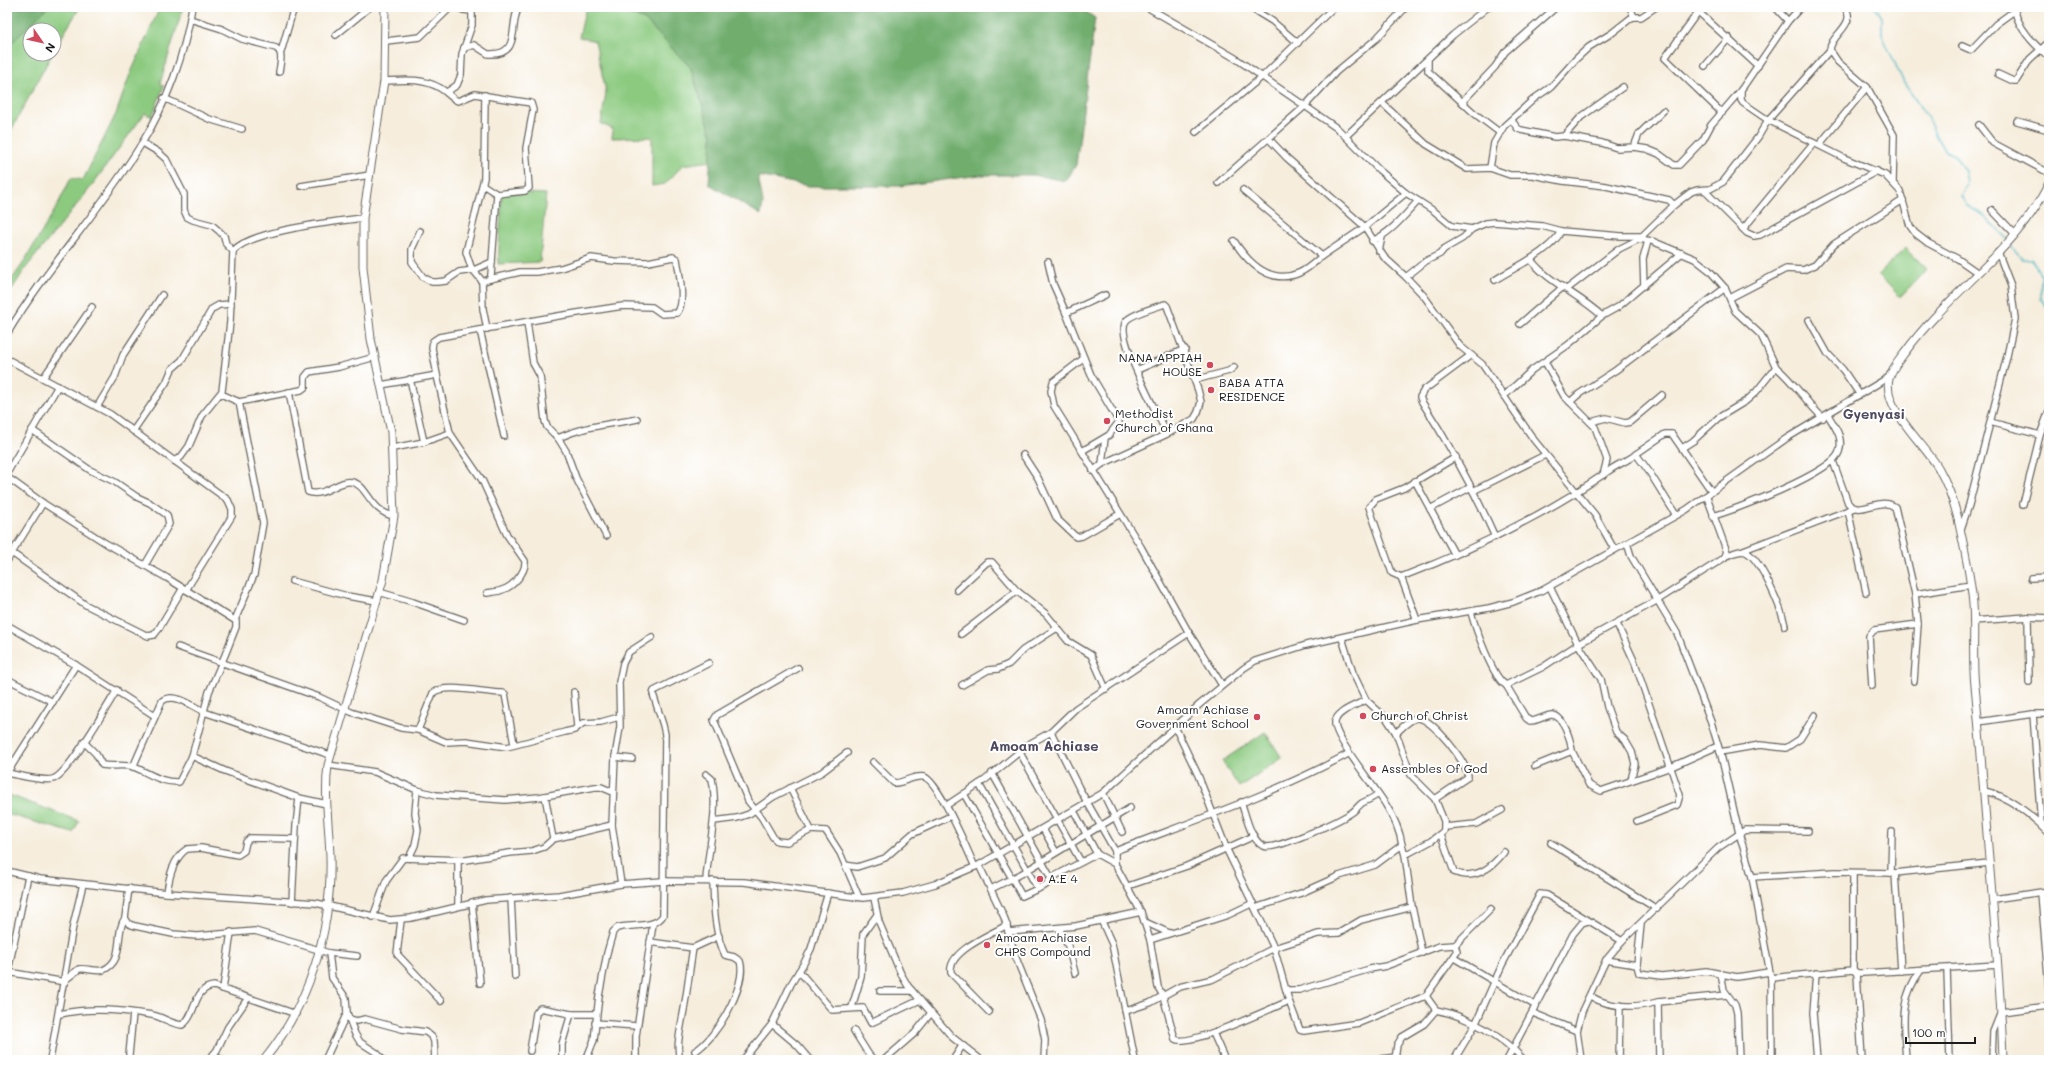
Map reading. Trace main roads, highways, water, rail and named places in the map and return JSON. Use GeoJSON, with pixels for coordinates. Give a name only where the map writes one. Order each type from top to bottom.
{"type":"FeatureCollection","features":[{"type":"Feature","properties":{"kind":"waterway"},"geometry":{"type":"LineString","coordinates":[[1875,7],[1882,17],[1882,35],[1904,83],[1927,117],[1944,150],[1955,155],[1965,172],[1967,184],[1961,196],[1967,206],[1982,214],[2007,239]]}},
{"type":"Feature","properties":{"kind":"waterway"},"geometry":{"type":"LineString","coordinates":[[2009,244],[2022,258],[2031,259],[2041,275],[2041,299],[2049,310]]}},
{"type":"Feature","properties":{"kind":"place","name":"NANA APPIAH HOUSE"},"geometry":{"type":"Point","coordinates":[1210,365]}},
{"type":"Feature","properties":{"kind":"place","name":"BABA ATTA RESIDENCE"},"geometry":{"type":"Point","coordinates":[1211,390]}},
{"type":"Feature","properties":{"kind":"place","name":"Methodist Church of Ghana"},"geometry":{"type":"Point","coordinates":[1107,421]}},
{"type":"Feature","properties":{"kind":"place","name":"Church of Christ"},"geometry":{"type":"Point","coordinates":[1363,716]}},
{"type":"Feature","properties":{"kind":"place","name":"Amoam Achiase Government School"},"geometry":{"type":"Point","coordinates":[1257,717]}},
{"type":"Feature","properties":{"kind":"place","name":"Assembles Of God"},"geometry":{"type":"Point","coordinates":[1373,769]}},
{"type":"Feature","properties":{"kind":"place","name":"A.E 4"},"geometry":{"type":"Point","coordinates":[1040,879]}},
{"type":"Feature","properties":{"kind":"place","name":"Amoam Achiase CHPS Compound"},"geometry":{"type":"Point","coordinates":[987,945]}},
{"type":"Feature","properties":{"kind":"district","name":"Gyenyasi"},"geometry":{"type":"Point","coordinates":[1874,414]}},
{"type":"Feature","properties":{"kind":"district","name":"Amoam Achiase"},"geometry":{"type":"Point","coordinates":[1044,746]}}]}
